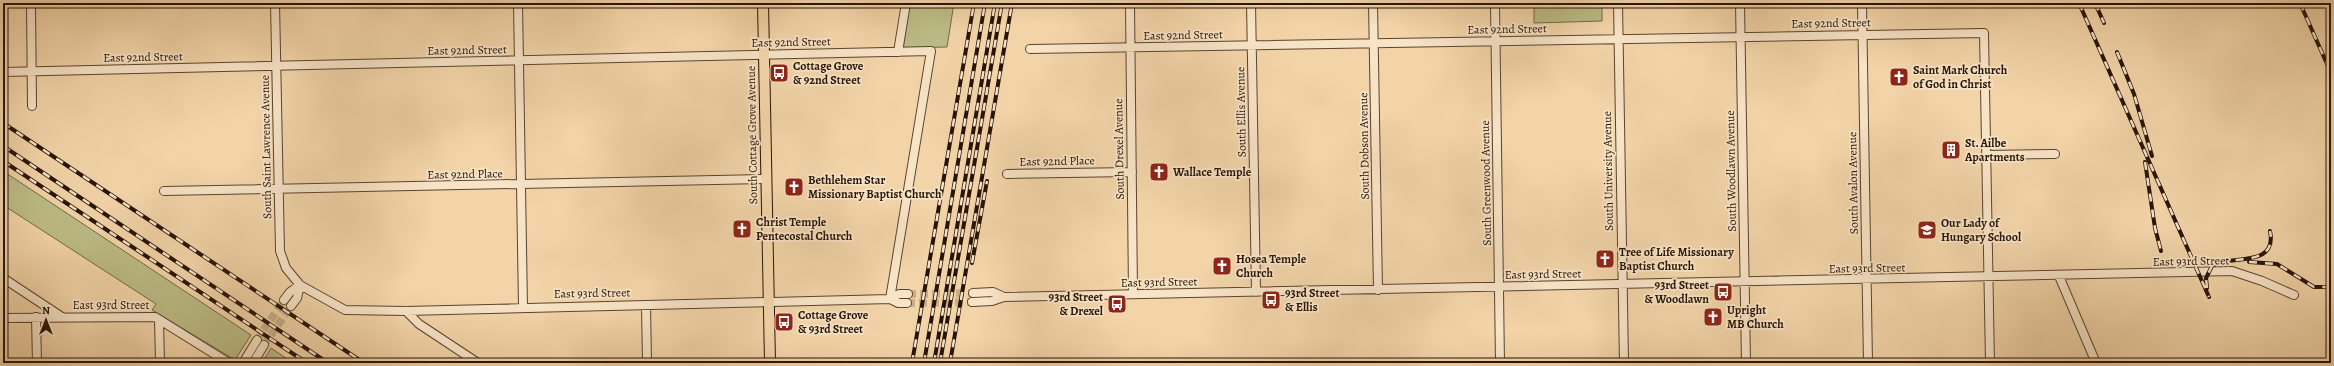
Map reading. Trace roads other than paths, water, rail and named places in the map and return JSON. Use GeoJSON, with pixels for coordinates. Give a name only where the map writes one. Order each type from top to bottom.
{"type":"FeatureCollection","features":[{"type":"Feature","properties":{"kind":"main road","name":"South Cottage Grove Avenue"},"geometry":{"type":"LineString","coordinates":[[763,3],[770,363]]}},
{"type":"Feature","properties":{"kind":"street"},"geometry":{"type":"LineString","coordinates":[[31,3],[32,106]]}},
{"type":"Feature","properties":{"kind":"street","name":"South Saint Lawrence Avenue"},"geometry":{"type":"LineString","coordinates":[[275,3],[280,251],[286,268],[300,285]]}},
{"type":"Feature","properties":{"kind":"street"},"geometry":{"type":"LineString","coordinates":[[518,3],[523,306]]}},
{"type":"Feature","properties":{"kind":"street"},"geometry":{"type":"LineString","coordinates":[[898,52],[906,3]]}},
{"type":"Feature","properties":{"kind":"street","name":"South Drexel Avenue"},"geometry":{"type":"LineString","coordinates":[[1130,3],[1133,294]]}},
{"type":"Feature","properties":{"kind":"street","name":"South Ellis Avenue"},"geometry":{"type":"LineString","coordinates":[[1251,3],[1256,292]]}},
{"type":"Feature","properties":{"kind":"street","name":"South Dobson Avenue"},"geometry":{"type":"LineString","coordinates":[[1373,3],[1378,290]]}},
{"type":"Feature","properties":{"kind":"street","name":"South Greenwood Avenue"},"geometry":{"type":"LineString","coordinates":[[1495,3],[1500,363]]}},
{"type":"Feature","properties":{"kind":"street","name":"South University Avenue"},"geometry":{"type":"LineString","coordinates":[[1618,3],[1624,363]]}},
{"type":"Feature","properties":{"kind":"street","name":"South Woodlawn Avenue"},"geometry":{"type":"LineString","coordinates":[[1740,3],[1746,363]]}},
{"type":"Feature","properties":{"kind":"street","name":"South Avalon Avenue"},"geometry":{"type":"LineString","coordinates":[[1862,3],[1868,363]]}},
{"type":"Feature","properties":{"kind":"street","name":"East 92nd Street"},"geometry":{"type":"LineString","coordinates":[[1030,50],[1984,32],[1986,155]]}},
{"type":"Feature","properties":{"kind":"street","name":"East 92nd Street"},"geometry":{"type":"LineString","coordinates":[[3,72],[931,51],[890,299]]}},
{"type":"Feature","properties":{"kind":"street"},"geometry":{"type":"LineString","coordinates":[[1990,363],[1986,155],[2055,154]]}},
{"type":"Feature","properties":{"kind":"street","name":"East 92nd Place"},"geometry":{"type":"LineString","coordinates":[[1007,174],[1132,172]]}},
{"type":"Feature","properties":{"kind":"street","name":"East 92nd Place"},"geometry":{"type":"LineString","coordinates":[[164,191],[279,190],[766,179]]}},
{"type":"Feature","properties":{"kind":"street","name":"East 93rd Street"},"geometry":{"type":"LineString","coordinates":[[972,302],[992,301],[1004,297],[1988,278],[2232,271],[2262,281],[2294,295]]}},
{"type":"Feature","properties":{"kind":"street"},"geometry":{"type":"LineString","coordinates":[[2059,276],[2096,363]]}},
{"type":"Feature","properties":{"kind":"street"},"geometry":{"type":"LineString","coordinates":[[3,278],[62,317]]}},
{"type":"Feature","properties":{"kind":"street"},"geometry":{"type":"LineString","coordinates":[[284,300],[290,292],[300,285]]}},
{"type":"Feature","properties":{"kind":"street"},"geometry":{"type":"LineString","coordinates":[[291,306],[297,298],[300,285]]}},
{"type":"Feature","properties":{"kind":"street","name":"East 93rd Street"},"geometry":{"type":"LineString","coordinates":[[300,285],[345,310],[406,311],[523,306],[646,305],[890,299],[898,303],[907,303]]}},
{"type":"Feature","properties":{"kind":"street","name":"East 93rd Street"},"geometry":{"type":"LineString","coordinates":[[973,293],[993,292],[1004,297]]}},
{"type":"Feature","properties":{"kind":"street","name":"East 93rd Street"},"geometry":{"type":"LineString","coordinates":[[890,299],[899,294],[908,294]]}},
{"type":"Feature","properties":{"kind":"street"},"geometry":{"type":"LineString","coordinates":[[646,305],[647,363]]}},
{"type":"Feature","properties":{"kind":"street"},"geometry":{"type":"LineString","coordinates":[[406,311],[419,324],[478,363]]}},
{"type":"Feature","properties":{"kind":"street","name":"East 93rd Street"},"geometry":{"type":"LineString","coordinates":[[3,318],[147,316],[159,320],[229,363]]}},
{"type":"Feature","properties":{"kind":"street"},"geometry":{"type":"LineString","coordinates":[[36,317],[37,363]]}},
{"type":"Feature","properties":{"kind":"street"},"geometry":{"type":"LineString","coordinates":[[159,320],[160,363]]}},
{"type":"Feature","properties":{"kind":"street"},"geometry":{"type":"LineString","coordinates":[[243,363],[257,340]]}},
{"type":"Feature","properties":{"kind":"street"},"geometry":{"type":"LineString","coordinates":[[253,363],[264,345]]}},
{"type":"Feature","properties":{"kind":"tunnel"},"geometry":{"type":"LineString","coordinates":[[908,294],[973,293]]}},
{"type":"Feature","properties":{"kind":"tunnel"},"geometry":{"type":"LineString","coordinates":[[257,340],[284,300]]}},
{"type":"Feature","properties":{"kind":"tunnel"},"geometry":{"type":"LineString","coordinates":[[907,303],[972,302]]}},
{"type":"Feature","properties":{"kind":"tunnel"},"geometry":{"type":"LineString","coordinates":[[264,345],[291,306]]}},
{"type":"Feature","properties":{"kind":"railway"},"geometry":{"type":"LineString","coordinates":[[912,363],[974,3]]}},
{"type":"Feature","properties":{"kind":"railway"},"geometry":{"type":"LineString","coordinates":[[924,363],[985,3]]}},
{"type":"Feature","properties":{"kind":"railway"},"geometry":{"type":"LineString","coordinates":[[934,363],[995,3]]}},
{"type":"Feature","properties":{"kind":"railway"},"geometry":{"type":"LineString","coordinates":[[940,363],[1002,3]]}},
{"type":"Feature","properties":{"kind":"railway"},"geometry":{"type":"LineString","coordinates":[[950,363],[1012,3]]}},
{"type":"Feature","properties":{"kind":"railway"},"geometry":{"type":"LineString","coordinates":[[2079,3],[2209,297]]}},
{"type":"Feature","properties":{"kind":"railway"},"geometry":{"type":"LineString","coordinates":[[2095,3],[2104,23]]}},
{"type":"Feature","properties":{"kind":"railway"},"geometry":{"type":"LineString","coordinates":[[2300,3],[2331,73]]}},
{"type":"Feature","properties":{"kind":"railway"},"geometry":{"type":"LineString","coordinates":[[2117,52],[2134,94],[2152,156]]}},
{"type":"Feature","properties":{"kind":"railway"},"geometry":{"type":"LineString","coordinates":[[3,123],[364,363]]}},
{"type":"Feature","properties":{"kind":"railway"},"geometry":{"type":"LineString","coordinates":[[3,146],[328,363]]}},
{"type":"Feature","properties":{"kind":"railway"},"geometry":{"type":"LineString","coordinates":[[3,161],[307,363]]}},
{"type":"Feature","properties":{"kind":"railway"},"geometry":{"type":"LineString","coordinates":[[2145,162],[2155,228],[2161,251]]}},
{"type":"Feature","properties":{"kind":"railway"},"geometry":{"type":"LineString","coordinates":[[972,263],[987,181]]}},
{"type":"Feature","properties":{"kind":"railway"},"geometry":{"type":"LineString","coordinates":[[2207,288],[2206,278],[2212,266],[2219,263],[2259,256],[2267,251],[2270,243],[2270,231]]}},
{"type":"Feature","properties":{"kind":"railway"},"geometry":{"type":"LineString","coordinates":[[2249,262],[2277,264],[2314,287],[2331,287]]}},
{"type":"Feature","properties":{"kind":"place","name":"Cottage Grove & 92nd Street"},"geometry":{"type":"Point","coordinates":[779,73]}},
{"type":"Feature","properties":{"kind":"place","name":"Saint Mark Church of God in Christ"},"geometry":{"type":"Point","coordinates":[1899,77]}},
{"type":"Feature","properties":{"kind":"place","name":"St. Ailbe Apartments"},"geometry":{"type":"Point","coordinates":[1951,150]}},
{"type":"Feature","properties":{"kind":"place","name":"Wallace Temple"},"geometry":{"type":"Point","coordinates":[1159,172]}},
{"type":"Feature","properties":{"kind":"place","name":"Bethlehem Star Missionary Baptist Church"},"geometry":{"type":"Point","coordinates":[794,187]}},
{"type":"Feature","properties":{"kind":"place","name":"Christ Temple Pentecostal Church"},"geometry":{"type":"Point","coordinates":[742,229]}},
{"type":"Feature","properties":{"kind":"place","name":"Our Lady of Hungary School"},"geometry":{"type":"Point","coordinates":[1927,230]}},
{"type":"Feature","properties":{"kind":"place","name":"Tree of Life Missionary Baptist Church"},"geometry":{"type":"Point","coordinates":[1605,259]}},
{"type":"Feature","properties":{"kind":"place","name":"Hosea Temple Church"},"geometry":{"type":"Point","coordinates":[1222,266]}},
{"type":"Feature","properties":{"kind":"place","name":"93rd Street & Woodlawn"},"geometry":{"type":"Point","coordinates":[1723,292]}},
{"type":"Feature","properties":{"kind":"place","name":"93rd Street & Ellis"},"geometry":{"type":"Point","coordinates":[1271,300]}},
{"type":"Feature","properties":{"kind":"place","name":"93rd Street & Drexel"},"geometry":{"type":"Point","coordinates":[1117,304]}},
{"type":"Feature","properties":{"kind":"place","name":"Upright MB Church"},"geometry":{"type":"Point","coordinates":[1713,317]}},
{"type":"Feature","properties":{"kind":"place","name":"Cottage Grove & 93rd Street"},"geometry":{"type":"Point","coordinates":[784,322]}}]}
